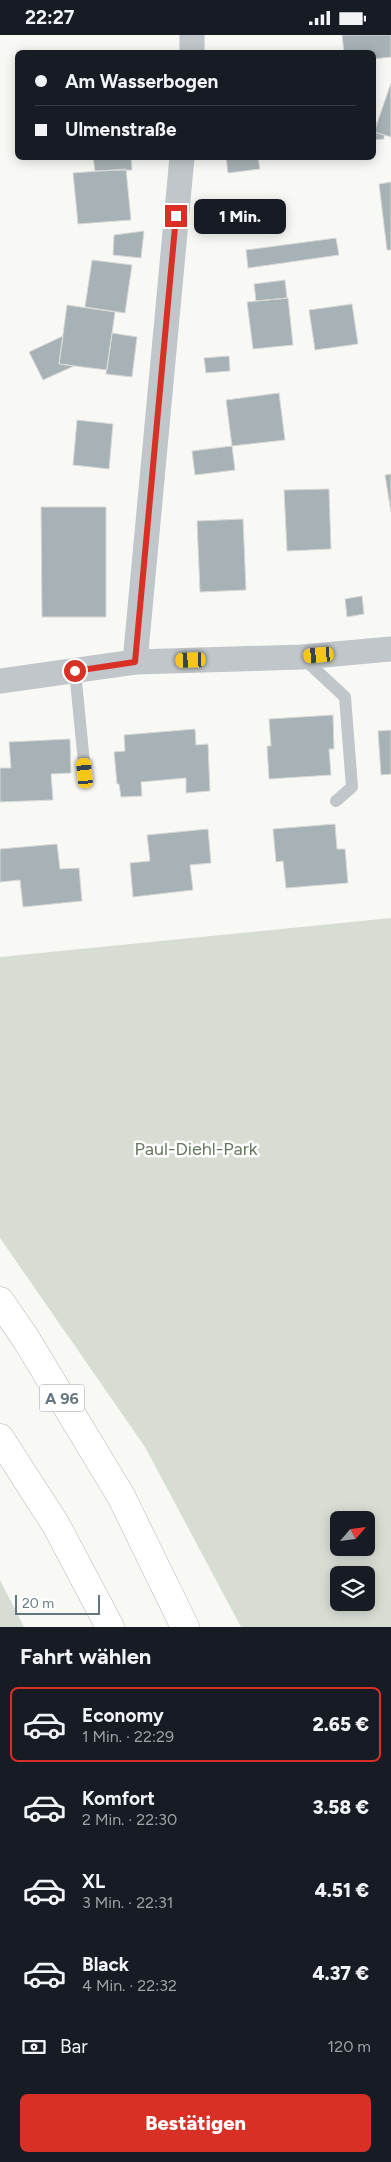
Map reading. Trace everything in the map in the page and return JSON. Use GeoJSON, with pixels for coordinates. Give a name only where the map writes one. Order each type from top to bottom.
{"type":"FeatureCollection","features":[{"type":"Feature","properties":{"kind":"highway","name":"A 96"},"geometry":{"type":"LineString","coordinates":[[0,1301],[26,1339],[121,1495],[185,1627]]}},
{"type":"Feature","properties":{"kind":"highway"},"geometry":{"type":"LineString","coordinates":[[0,1437],[56,1525],[110,1627]]}},
{"type":"Feature","properties":{"kind":"street"},"geometry":{"type":"LineString","coordinates":[[192,35],[192,50]]}},
{"type":"Feature","properties":{"kind":"street"},"geometry":{"type":"LineString","coordinates":[[135,662],[182,160]]}},
{"type":"Feature","properties":{"kind":"street"},"geometry":{"type":"LineString","coordinates":[[0,681],[135,662],[302,657],[391,649]]}},
{"type":"Feature","properties":{"kind":"lane"},"geometry":{"type":"LineString","coordinates":[[302,657],[346,697],[352,787],[336,801]]}},
{"type":"Feature","properties":{"kind":"lane"},"geometry":{"type":"LineString","coordinates":[[75,671],[85,773]]}},
{"type":"Feature","properties":{"kind":"green space","name":"Paul-Diehl-Park"},"geometry":{"type":"Polygon","coordinates":[[[391,918],[391,1627],[241,1627],[145,1447],[0,1238],[0,957],[391,918]]]}},
{"type":"Feature","properties":{"kind":"green space"},"geometry":{"type":"Polygon","coordinates":[[[0,1580],[24,1627],[0,1627],[0,1580]]]}},
{"type":"Feature","properties":{"kind":"building"},"geometry":{"type":"Polygon","coordinates":[[[342,35],[391,35],[391,57],[376,59],[376,50],[344,50],[342,35]]]}},
{"type":"Feature","properties":{"kind":"building"},"geometry":{"type":"Polygon","coordinates":[[[391,83],[391,137],[376,133],[376,126],[391,83]]]}},
{"type":"Feature","properties":{"kind":"building"},"geometry":{"type":"Polygon","coordinates":[[[376,133],[384,135],[384,139],[376,140],[376,133]]]}},
{"type":"Feature","properties":{"kind":"building"},"geometry":{"type":"Polygon","coordinates":[[[93,160],[131,160],[132,170],[95,171],[93,160]]]}},
{"type":"Feature","properties":{"kind":"building"},"geometry":{"type":"Polygon","coordinates":[[[226,160],[258,160],[260,169],[228,173],[226,160]]]}},
{"type":"Feature","properties":{"kind":"building"},"geometry":{"type":"Polygon","coordinates":[[[126,169],[131,220],[78,224],[73,173],[126,169]]]}},
{"type":"Feature","properties":{"kind":"building"},"geometry":{"type":"Polygon","coordinates":[[[391,182],[391,250],[387,250],[379,184],[391,182]]]}},
{"type":"Feature","properties":{"kind":"building"},"geometry":{"type":"Polygon","coordinates":[[[144,231],[141,258],[113,255],[114,235],[144,231]]]}},
{"type":"Feature","properties":{"kind":"building"},"geometry":{"type":"Polygon","coordinates":[[[336,238],[339,255],[248,268],[246,250],[336,238]]]}},
{"type":"Feature","properties":{"kind":"building"},"geometry":{"type":"Polygon","coordinates":[[[92,260],[132,265],[125,313],[85,307],[92,260]]]}},
{"type":"Feature","properties":{"kind":"building"},"geometry":{"type":"Polygon","coordinates":[[[285,280],[287,298],[256,301],[254,284],[285,280]]]}},
{"type":"Feature","properties":{"kind":"building"},"geometry":{"type":"Polygon","coordinates":[[[288,298],[293,345],[253,349],[247,302],[288,298]]]}},
{"type":"Feature","properties":{"kind":"building"},"geometry":{"type":"Polygon","coordinates":[[[352,304],[358,344],[315,350],[309,310],[352,304]]]}},
{"type":"Feature","properties":{"kind":"building"},"geometry":{"type":"Polygon","coordinates":[[[67,305],[115,312],[107,370],[59,364],[67,305]]]}},
{"type":"Feature","properties":{"kind":"building"},"geometry":{"type":"Polygon","coordinates":[[[112,333],[137,337],[132,377],[106,374],[112,333]]]}},
{"type":"Feature","properties":{"kind":"building"},"geometry":{"type":"Polygon","coordinates":[[[63,336],[59,364],[74,366],[43,380],[29,352],[63,336]]]}},
{"type":"Feature","properties":{"kind":"building"},"geometry":{"type":"Polygon","coordinates":[[[229,356],[230,371],[206,373],[204,358],[229,356]]]}},
{"type":"Feature","properties":{"kind":"building"},"geometry":{"type":"Polygon","coordinates":[[[279,393],[285,440],[232,446],[226,400],[279,393]]]}},
{"type":"Feature","properties":{"kind":"building"},"geometry":{"type":"Polygon","coordinates":[[[77,420],[113,424],[109,469],[73,465],[77,420]]]}},
{"type":"Feature","properties":{"kind":"building"},"geometry":{"type":"Polygon","coordinates":[[[232,446],[235,470],[195,475],[192,451],[232,446]]]}},
{"type":"Feature","properties":{"kind":"building"},"geometry":{"type":"Polygon","coordinates":[[[391,474],[391,512],[385,475],[391,474]]]}},
{"type":"Feature","properties":{"kind":"building"},"geometry":{"type":"Polygon","coordinates":[[[329,489],[331,549],[287,551],[284,490],[329,489]]]}},
{"type":"Feature","properties":{"kind":"building"},"geometry":{"type":"Polygon","coordinates":[[[41,507],[106,507],[106,617],[42,617],[41,507]]]}},
{"type":"Feature","properties":{"kind":"building"},"geometry":{"type":"Polygon","coordinates":[[[243,519],[246,590],[200,592],[197,521],[243,519]]]}},
{"type":"Feature","properties":{"kind":"building"},"geometry":{"type":"Polygon","coordinates":[[[362,596],[364,614],[347,617],[345,599],[362,596]]]}},
{"type":"Feature","properties":{"kind":"building"},"geometry":{"type":"Polygon","coordinates":[[[333,715],[334,749],[329,749],[331,775],[269,779],[267,746],[271,746],[269,719],[333,715]]]}},
{"type":"Feature","properties":{"kind":"building"},"geometry":{"type":"Polygon","coordinates":[[[195,729],[196,745],[208,744],[210,791],[186,793],[186,778],[141,782],[142,796],[121,797],[119,784],[117,784],[114,752],[125,751],[124,735],[195,729]]]}},
{"type":"Feature","properties":{"kind":"building"},"geometry":{"type":"Polygon","coordinates":[[[391,730],[391,774],[381,775],[378,731],[391,730]]]}},
{"type":"Feature","properties":{"kind":"building"},"geometry":{"type":"Polygon","coordinates":[[[70,739],[71,773],[51,774],[53,800],[0,802],[0,768],[11,768],[9,742],[70,739]]]}},
{"type":"Feature","properties":{"kind":"building"},"geometry":{"type":"Polygon","coordinates":[[[335,824],[337,849],[345,849],[348,883],[286,888],[283,861],[276,862],[273,829],[335,824]]]}},
{"type":"Feature","properties":{"kind":"building"},"geometry":{"type":"Polygon","coordinates":[[[208,829],[211,863],[190,865],[193,890],[133,897],[130,863],[150,861],[147,835],[208,829]]]}},
{"type":"Feature","properties":{"kind":"building"},"geometry":{"type":"Polygon","coordinates":[[[57,844],[60,869],[79,868],[82,901],[23,907],[20,880],[0,882],[0,849],[57,844]]]}},
{"type":"Feature","properties":{"kind":"route"},"geometry":{"type":"LineString","coordinates":[[75,671],[135,662],[176,216]]}}]}
